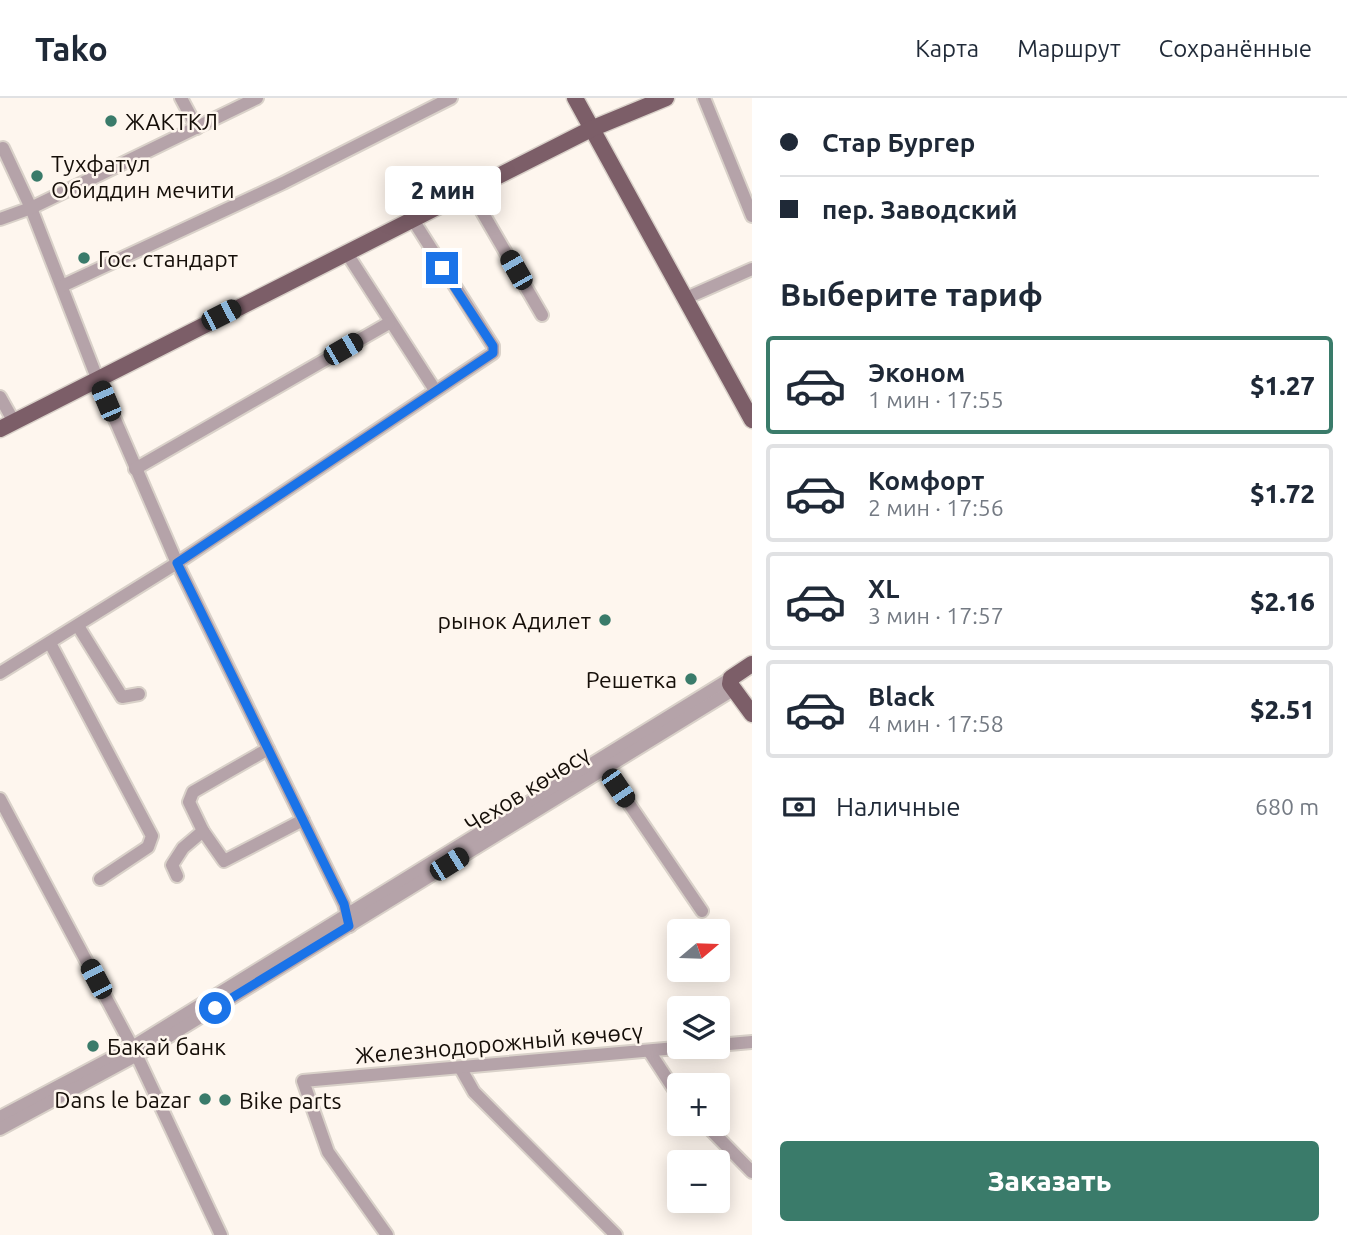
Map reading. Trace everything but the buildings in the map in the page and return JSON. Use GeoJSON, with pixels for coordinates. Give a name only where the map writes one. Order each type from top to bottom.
{"type":"FeatureCollection","features":[{"type":"Feature","properties":{"kind":"main road"},"geometry":{"type":"LineString","coordinates":[[575,98],[752,420]]}},
{"type":"Feature","properties":{"kind":"main road"},"geometry":{"type":"LineString","coordinates":[[7,426],[97,378],[591,130],[666,98]]}},
{"type":"Feature","properties":{"kind":"main road"},"geometry":{"type":"LineString","coordinates":[[752,664],[732,684],[752,714]]}},
{"type":"Feature","properties":{"kind":"main road","name":"Чехов көчөсү"},"geometry":{"type":"LineString","coordinates":[[732,684],[752,677]]}},
{"type":"Feature","properties":{"kind":"street"},"geometry":{"type":"LineString","coordinates":[[181,98],[197,128]]}},
{"type":"Feature","properties":{"kind":"street"},"geometry":{"type":"LineString","coordinates":[[0,219],[31,208],[257,98]]}},
{"type":"Feature","properties":{"kind":"street"},"geometry":{"type":"LineString","coordinates":[[62,286],[283,183],[452,98]]}},
{"type":"Feature","properties":{"kind":"street"},"geometry":{"type":"LineString","coordinates":[[704,98],[752,216]]}},
{"type":"Feature","properties":{"kind":"street"},"geometry":{"type":"LineString","coordinates":[[0,149],[3,148],[31,208],[97,378],[177,563],[349,916]]}},
{"type":"Feature","properties":{"kind":"street"},"geometry":{"type":"LineString","coordinates":[[470,191],[542,315]]}},
{"type":"Feature","properties":{"kind":"street"},"geometry":{"type":"LineString","coordinates":[[0,673],[177,563],[493,353],[493,346],[413,220]]}},
{"type":"Feature","properties":{"kind":"street"},"geometry":{"type":"LineString","coordinates":[[346,253],[435,390]]}},
{"type":"Feature","properties":{"kind":"street"},"geometry":{"type":"LineString","coordinates":[[684,299],[752,268]]}},
{"type":"Feature","properties":{"kind":"street"},"geometry":{"type":"LineString","coordinates":[[135,469],[389,323]]}},
{"type":"Feature","properties":{"kind":"street"},"geometry":{"type":"LineString","coordinates":[[0,397],[7,426]]}},
{"type":"Feature","properties":{"kind":"street"},"geometry":{"type":"LineString","coordinates":[[78,626],[122,697],[139,694]]}},
{"type":"Feature","properties":{"kind":"street"},"geometry":{"type":"LineString","coordinates":[[50,643],[152,836],[148,847],[100,879]]}},
{"type":"Feature","properties":{"kind":"street","name":"Чехов көчөсү"},"geometry":{"type":"LineString","coordinates":[[0,1129],[130,1054],[349,916],[732,684]]}},
{"type":"Feature","properties":{"kind":"street"},"geometry":{"type":"LineString","coordinates":[[268,749],[193,792],[189,803],[203,831],[224,861],[303,820]]}},
{"type":"Feature","properties":{"kind":"street"},"geometry":{"type":"LineString","coordinates":[[602,764],[702,911]]}},
{"type":"Feature","properties":{"kind":"street"},"geometry":{"type":"LineString","coordinates":[[0,799],[221,1235]]}},
{"type":"Feature","properties":{"kind":"street"},"geometry":{"type":"LineString","coordinates":[[177,876],[172,865],[175,857],[203,831]]}},
{"type":"Feature","properties":{"kind":"street"},"geometry":{"type":"LineString","coordinates":[[730,1044],[752,1042]]}},
{"type":"Feature","properties":{"kind":"street","name":"Железнодорожный көчөсү"},"geometry":{"type":"LineString","coordinates":[[387,1235],[328,1152],[303,1081],[667,1049]]}},
{"type":"Feature","properties":{"kind":"street"},"geometry":{"type":"LineString","coordinates":[[649,1051],[667,1079]]}},
{"type":"Feature","properties":{"kind":"street","name":"Чехов көчөсү"},"geometry":{"type":"LineString","coordinates":[[0,1117],[130,1054]]}},
{"type":"Feature","properties":{"kind":"street"},"geometry":{"type":"LineString","coordinates":[[461,1069],[483,1101],[615,1235]]}},
{"type":"Feature","properties":{"kind":"street"},"geometry":{"type":"LineString","coordinates":[[717,1136],[752,1172]]}},
{"type":"Feature","properties":{"kind":"place","name":"ЖАКТКЛ"},"geometry":{"type":"Point","coordinates":[111,121]}},
{"type":"Feature","properties":{"kind":"place","name":"Тухфатул Обиддин мечити"},"geometry":{"type":"Point","coordinates":[37,176]}},
{"type":"Feature","properties":{"kind":"place","name":"Гос. стандарт"},"geometry":{"type":"Point","coordinates":[84,258]}},
{"type":"Feature","properties":{"kind":"place","name":"рынок Адилет"},"geometry":{"type":"Point","coordinates":[605,620]}},
{"type":"Feature","properties":{"kind":"place","name":"Решетка"},"geometry":{"type":"Point","coordinates":[691,679]}},
{"type":"Feature","properties":{"kind":"place","name":"Бакай банк"},"geometry":{"type":"Point","coordinates":[93,1046]}},
{"type":"Feature","properties":{"kind":"place","name":"Dans le bazar"},"geometry":{"type":"Point","coordinates":[205,1099]}},
{"type":"Feature","properties":{"kind":"place","name":"Bike parts"},"geometry":{"type":"Point","coordinates":[225,1100]}},
{"type":"Feature","properties":{"kind":"route"},"geometry":{"type":"LineString","coordinates":[[215,1008],[349,926],[349,917],[177,563],[493,353],[493,346],[442,268]]}}]}
